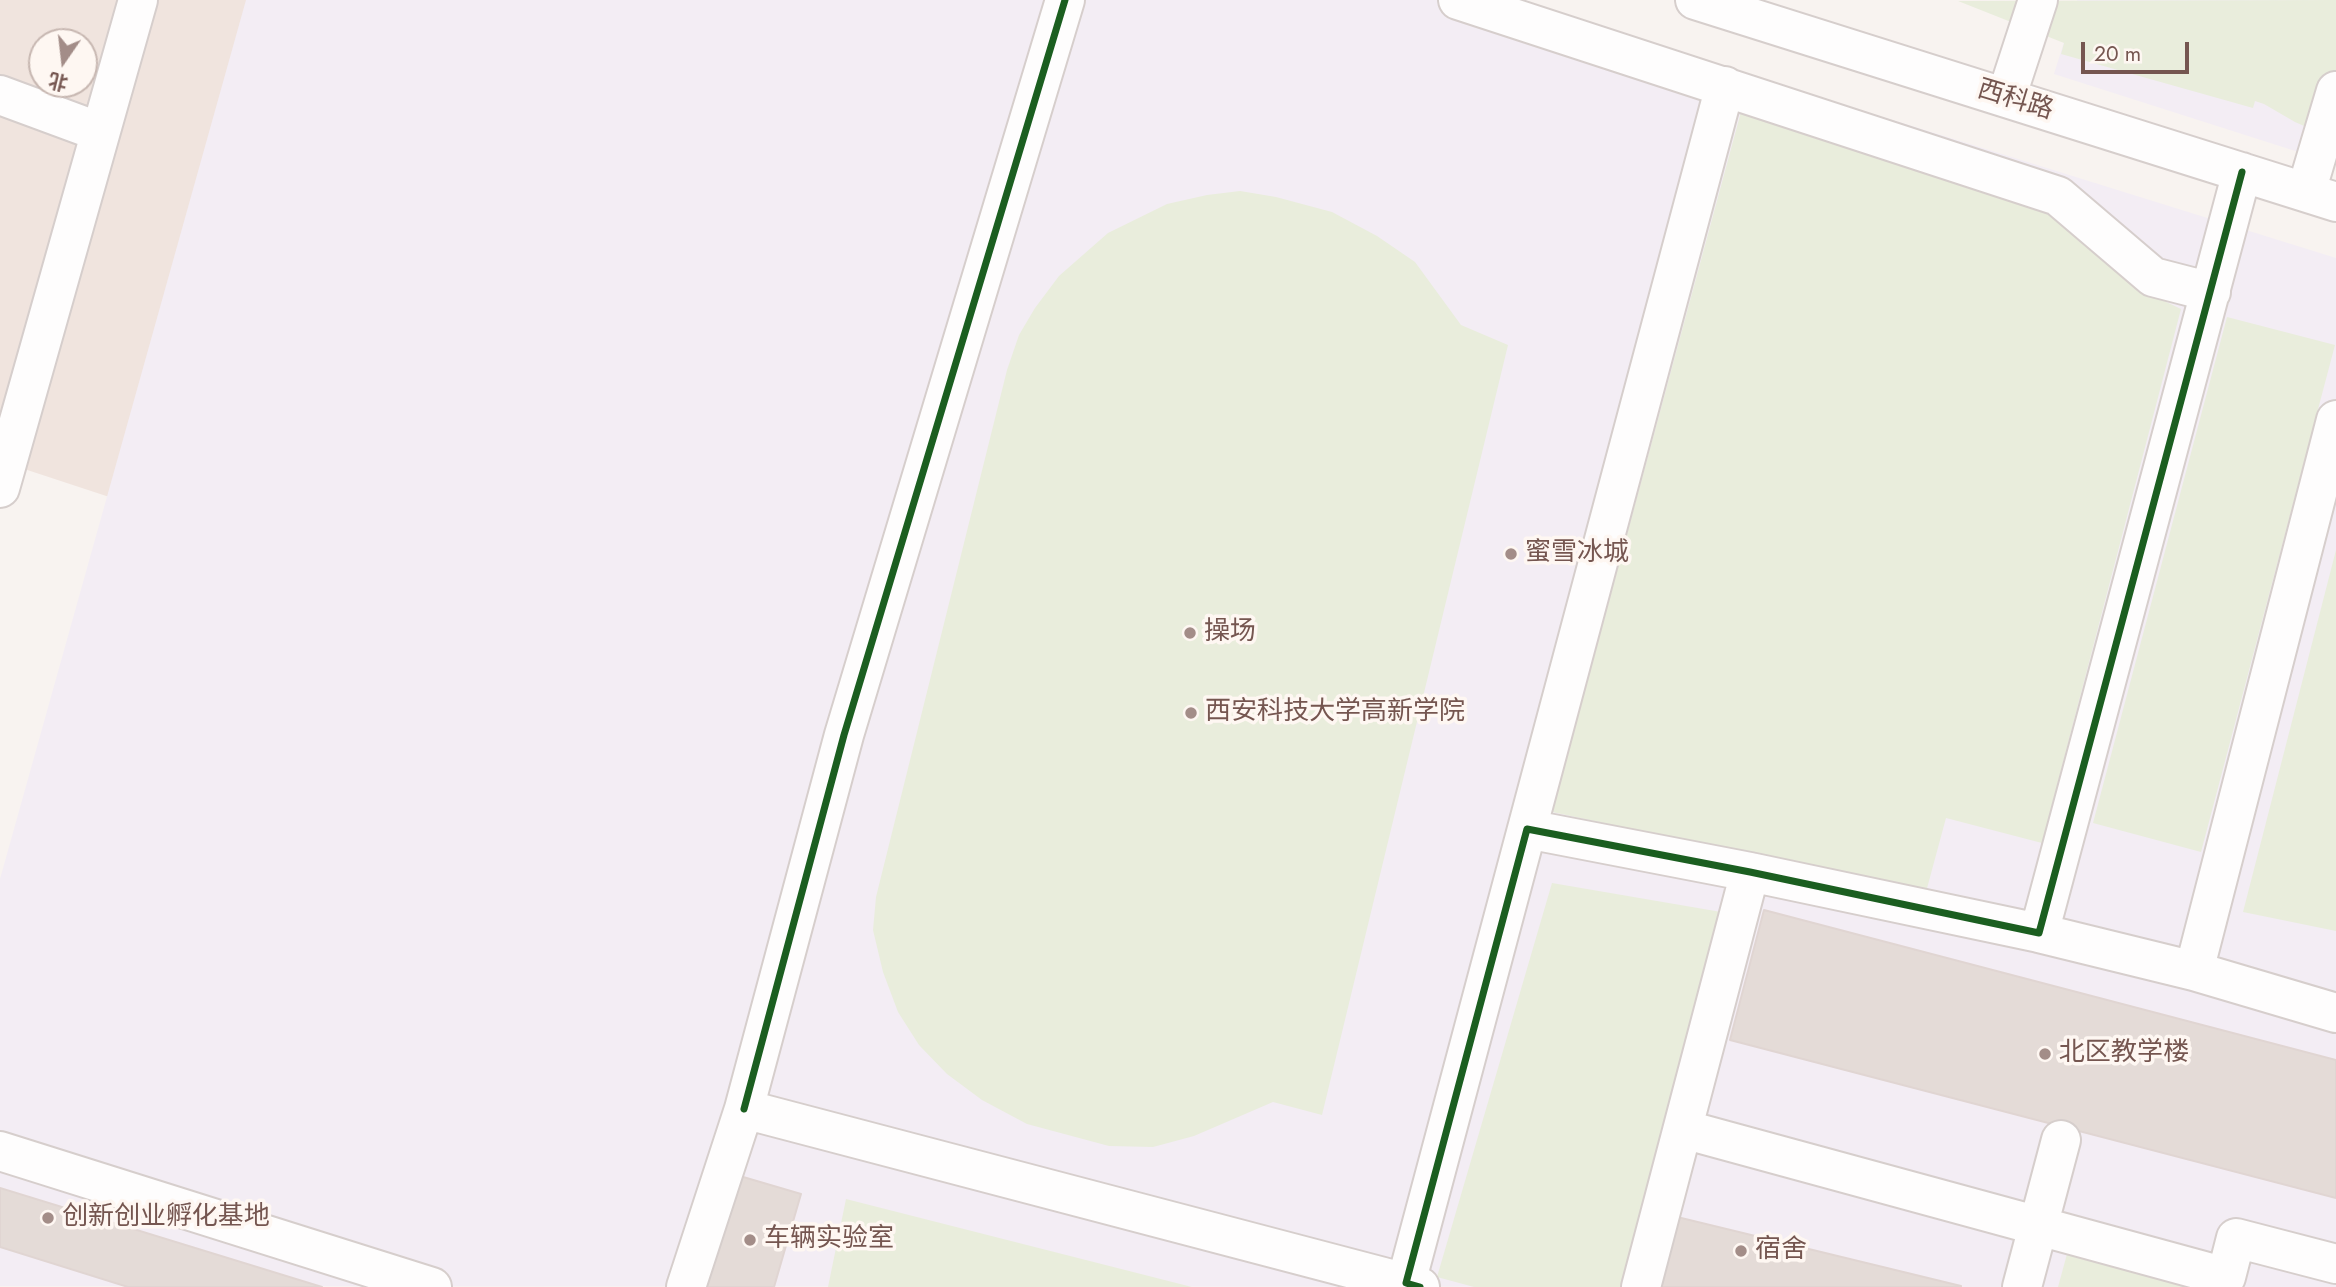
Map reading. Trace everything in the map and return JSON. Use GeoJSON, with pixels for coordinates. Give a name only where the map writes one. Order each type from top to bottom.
{"type":"FeatureCollection","features":[{"type":"Feature","properties":{"kind":"street"},"geometry":{"type":"LineString","coordinates":[[1,482],[138,0]]}},
{"type":"Feature","properties":{"kind":"street"},"geometry":{"type":"LineString","coordinates":[[686,1287],[744,1109],[844,735],[1065,0]]}},
{"type":"Feature","properties":{"kind":"street"},"geometry":{"type":"LineString","coordinates":[[1458,0],[2057,196],[2153,277],[2211,292]]}},
{"type":"Feature","properties":{"kind":"street","name":"西科路"},"geometry":{"type":"LineString","coordinates":[[1695,0],[2321,197]]}},
{"type":"Feature","properties":{"kind":"street"},"geometry":{"type":"LineString","coordinates":[[2006,98],[2038,0]]}},
{"type":"Feature","properties":{"kind":"street"},"geometry":{"type":"LineString","coordinates":[[744,1109],[1413,1285],[1528,829],[1725,86]]}},
{"type":"Feature","properties":{"kind":"street"},"geometry":{"type":"LineString","coordinates":[[2321,197],[2336,90]]}},
{"type":"Feature","properties":{"kind":"street"},"geometry":{"type":"LineString","coordinates":[[0,95],[100,132]]}},
{"type":"Feature","properties":{"kind":"street"},"geometry":{"type":"LineString","coordinates":[[2039,933],[2242,172]]}},
{"type":"Feature","properties":{"kind":"street"},"geometry":{"type":"LineString","coordinates":[[2194,971],[2336,419]]}},
{"type":"Feature","properties":{"kind":"street"},"geometry":{"type":"LineString","coordinates":[[1528,829],[1750,872],[2039,933],[2194,971],[2336,1013]]}},
{"type":"Feature","properties":{"kind":"street"},"geometry":{"type":"LineString","coordinates":[[1641,1287],[1750,872]]}},
{"type":"Feature","properties":{"kind":"street"},"geometry":{"type":"LineString","coordinates":[[1682,1129],[2226,1277],[2236,1238],[2336,1264]]}},
{"type":"Feature","properties":{"kind":"street"},"geometry":{"type":"LineString","coordinates":[[2022,1287],[2061,1140]]}},
{"type":"Feature","properties":{"kind":"street"},"geometry":{"type":"LineString","coordinates":[[0,1151],[432,1287]]}},
{"type":"Feature","properties":{"kind":"shaded area"},"geometry":{"type":"Polygon","coordinates":[[[0,0],[307,0],[167,516],[0,461],[0,0]]]}},
{"type":"Feature","properties":{"kind":"shaded area","name":"西安科技大学高新学院"},"geometry":{"type":"Polygon","coordinates":[[[246,0],[1507,0],[2336,258],[2336,1287],[0,1286],[0,879],[246,0]]]}},
{"type":"Feature","properties":{"kind":"shaded area"},"geometry":{"type":"Polygon","coordinates":[[[2077,0],[2336,0],[2336,164],[2054,74],[2077,0]]]}},
{"type":"Feature","properties":{"kind":"green space"},"geometry":{"type":"Polygon","coordinates":[[[2336,0],[2336,140],[2255,101],[2253,108],[2061,54],[2064,43],[1958,1],[2336,0]]]}},
{"type":"Feature","properties":{"kind":"green space"},"geometry":{"type":"Polygon","coordinates":[[[1742,108],[2053,214],[2137,288],[2181,309],[2042,843],[1946,818],[1926,892],[1552,812],[1742,108]]]}},
{"type":"Feature","properties":{"kind":"green space","name":"操场"},"geometry":{"type":"Polygon","coordinates":[[[1240,191],[1276,197],[1332,212],[1377,236],[1415,262],[1461,325],[1508,345],[1322,1115],[1273,1102],[1194,1136],[1153,1147],[1109,1146],[1027,1124],[982,1100],[947,1074],[919,1045],[898,1012],[883,972],[873,930],[876,897],[1007,370],[1019,335],[1059,276],[1108,233],[1167,204],[1240,191]]]}},
{"type":"Feature","properties":{"kind":"green space"},"geometry":{"type":"Polygon","coordinates":[[[2227,317],[2335,345],[2201,852],[2093,823],[2227,317]]]}},
{"type":"Feature","properties":{"kind":"green space"},"geometry":{"type":"Polygon","coordinates":[[[2336,550],[2336,931],[2243,912],[2336,550]]]}},
{"type":"Feature","properties":{"kind":"green space"},"geometry":{"type":"Polygon","coordinates":[[[1552,883],[1727,913],[1628,1287],[1474,1287],[1437,1277],[1552,883]]]}},
{"type":"Feature","properties":{"kind":"green space"},"geometry":{"type":"Polygon","coordinates":[[[846,1199],[1192,1287],[828,1287],[846,1199]]]}},
{"type":"Feature","properties":{"kind":"green space"},"geometry":{"type":"Polygon","coordinates":[[[2067,1254],[2185,1287],[2058,1287],[2067,1254]]]}},
{"type":"Feature","properties":{"kind":"building","name":"北区教学楼"},"geometry":{"type":"Polygon","coordinates":[[[1764,910],[2336,1060],[2336,1198],[1730,1040],[1764,910]]]}},
{"type":"Feature","properties":{"kind":"building","name":"车辆实验室"},"geometry":{"type":"Polygon","coordinates":[[[733,1174],[801,1194],[774,1287],[699,1287],[733,1174]]]}},
{"type":"Feature","properties":{"kind":"building","name":"创新创业孵化基地"},"geometry":{"type":"Polygon","coordinates":[[[0,1188],[322,1287],[128,1287],[0,1247],[0,1188]]]}},
{"type":"Feature","properties":{"kind":"building","name":"宿舍"},"geometry":{"type":"Polygon","coordinates":[[[1673,1216],[1961,1286],[1961,1287],[1656,1287],[1673,1216]]]}},
{"type":"Feature","properties":{"kind":"cycle path"},"geometry":{"type":"LineString","coordinates":[[744,1109],[844,735],[1065,0]]}},
{"type":"Feature","properties":{"kind":"cycle path"},"geometry":{"type":"LineString","coordinates":[[1420,1287],[1406,1283],[1527,829],[1750,872],[2039,933],[2242,172]]}},
{"type":"Feature","properties":{"kind":"place","name":"蜜雪冰城"},"geometry":{"type":"Point","coordinates":[1511,554]}},
{"type":"Feature","properties":{"kind":"place","name":"操场"},"geometry":{"type":"Point","coordinates":[1190,633]}},
{"type":"Feature","properties":{"kind":"place","name":"西安科技大学高新学院"},"geometry":{"type":"Point","coordinates":[1191,713]}},
{"type":"Feature","properties":{"kind":"place","name":"北区教学楼"},"geometry":{"type":"Point","coordinates":[2045,1054]}},
{"type":"Feature","properties":{"kind":"place","name":"创新创业孵化基地"},"geometry":{"type":"Point","coordinates":[48,1218]}},
{"type":"Feature","properties":{"kind":"place","name":"车辆实验室"},"geometry":{"type":"Point","coordinates":[750,1240]}},
{"type":"Feature","properties":{"kind":"place","name":"宿舍"},"geometry":{"type":"Point","coordinates":[1741,1251]}}]}
